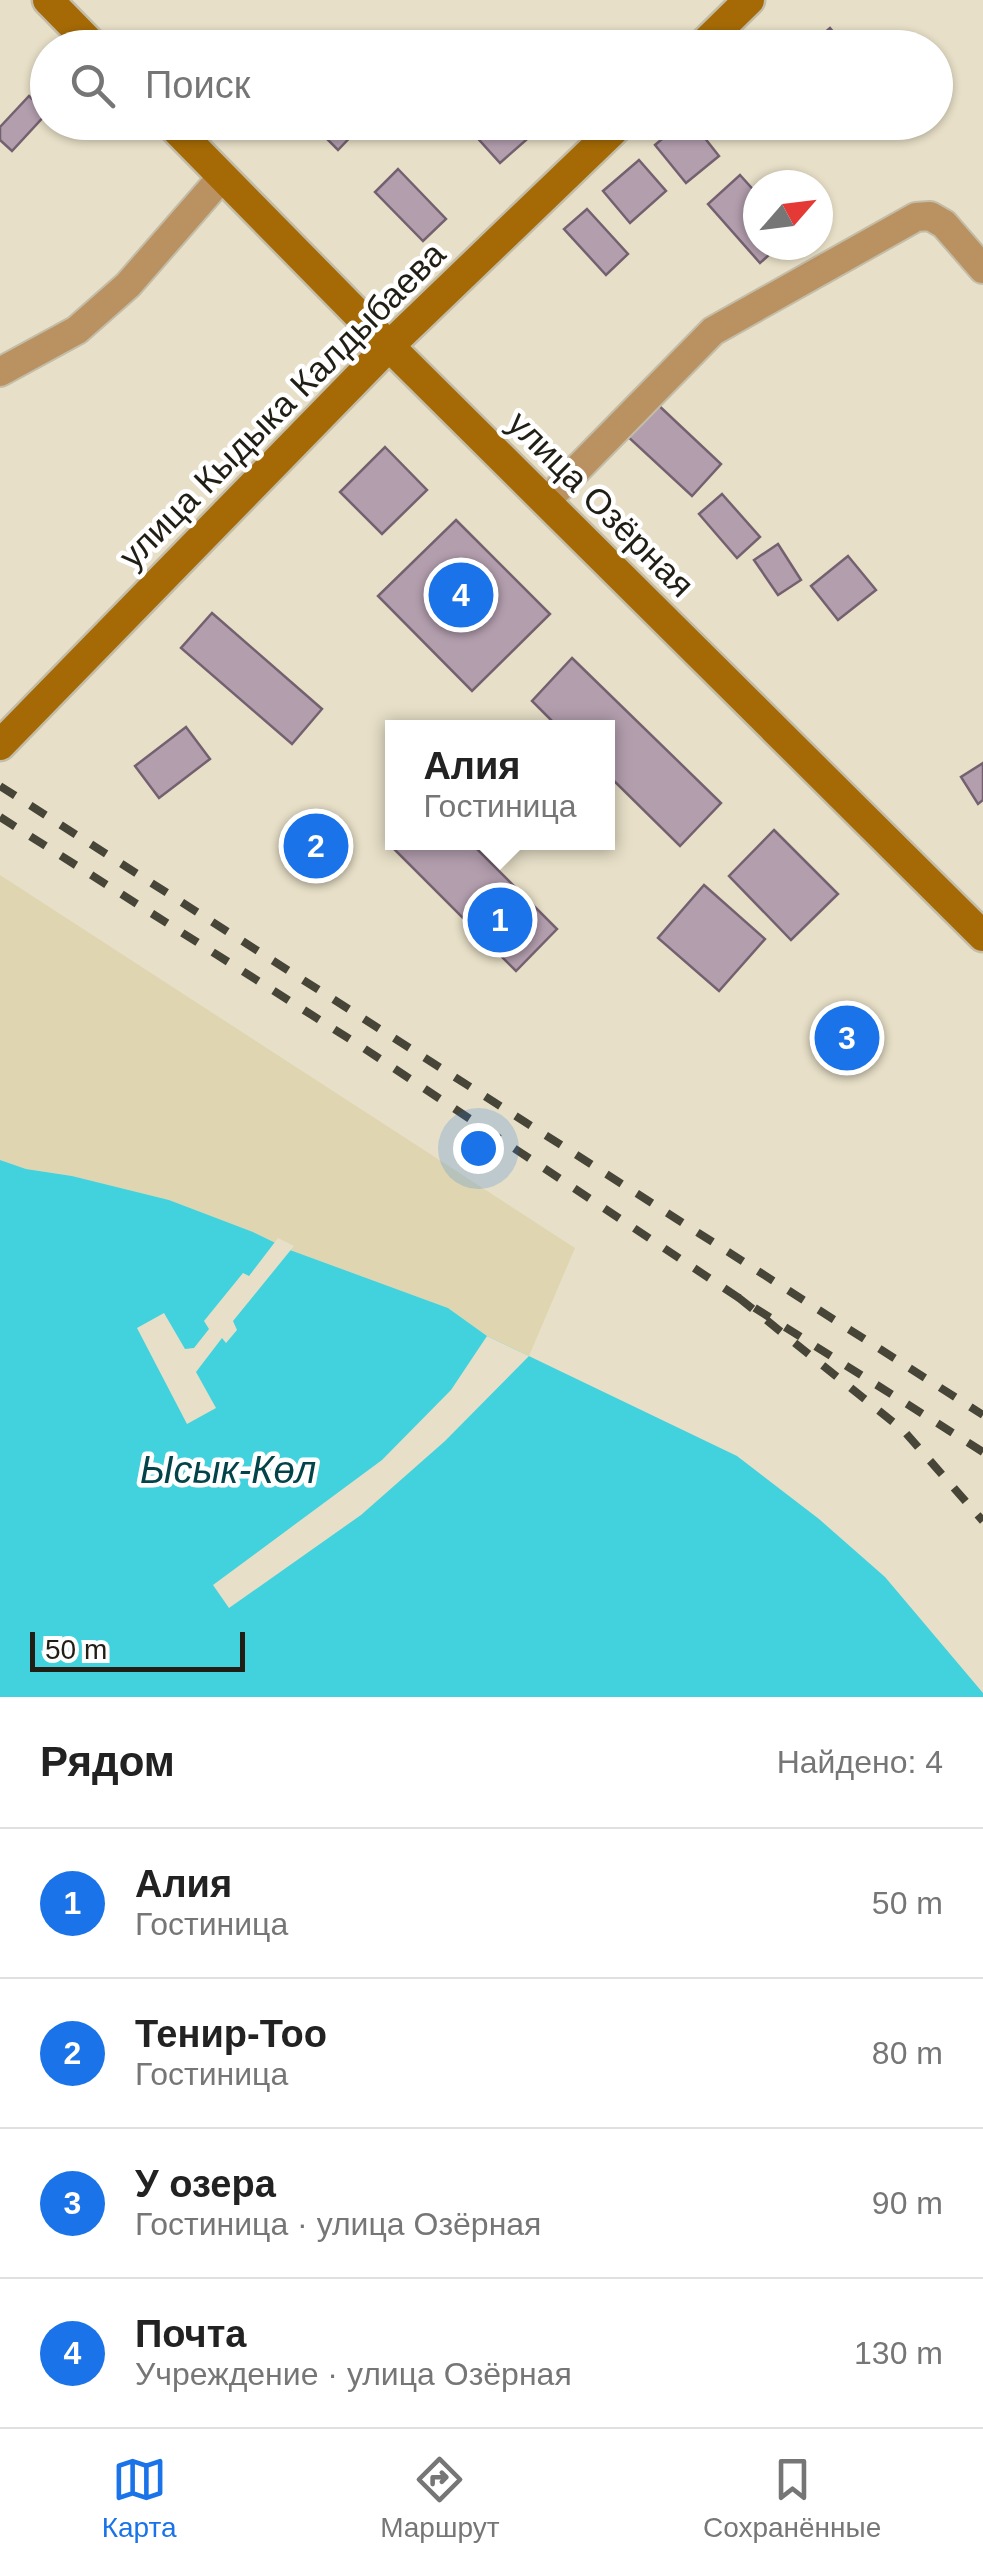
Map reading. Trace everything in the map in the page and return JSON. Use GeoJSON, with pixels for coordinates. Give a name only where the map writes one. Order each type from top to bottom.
{"type":"FeatureCollection","features":[{"type":"Feature","properties":{"kind":"street"},"geometry":{"type":"LineString","coordinates":[[48,0],[77,30]]}},
{"type":"Feature","properties":{"kind":"street"},"geometry":{"type":"LineString","coordinates":[[718,30],[749,0]]}},
{"type":"Feature","properties":{"kind":"street","name":"улица Озёрная"},"geometry":{"type":"LineString","coordinates":[[186,140],[983,936]]}},
{"type":"Feature","properties":{"kind":"street","name":"улица Кыдыка Калдыбаева"},"geometry":{"type":"LineString","coordinates":[[0,744],[389,346],[603,140]]}},
{"type":"Feature","properties":{"kind":"street"},"geometry":{"type":"LineString","coordinates":[[0,372],[77,330],[128,285],[222,176]]}},
{"type":"Feature","properties":{"kind":"street"},"geometry":{"type":"LineString","coordinates":[[546,501],[713,331],[916,217],[930,216],[944,224],[983,269]]}},
{"type":"Feature","properties":{"kind":"sand"},"geometry":{"type":"Polygon","coordinates":[[[0,875],[575,1248],[529,1356],[487,1336],[448,1308],[169,1200],[0,1160],[0,875]]]}},
{"type":"Feature","properties":{"kind":"water","name":"Ысык-Көл"},"geometry":{"type":"Polygon","coordinates":[[[0,1160],[169,1200],[448,1308],[487,1336],[737,1456],[819,1519],[885,1577],[983,1697],[0,1697],[0,1160]]]}},
{"type":"Feature","properties":{"kind":"pier"},"geometry":{"type":"Polygon","coordinates":[[[278,1238],[294,1246],[233,1321],[237,1330],[226,1343],[222,1338],[196,1372],[216,1408],[187,1424],[137,1328],[164,1313],[185,1349],[194,1348],[209,1329],[204,1321],[243,1273],[249,1276],[278,1238]]]}},
{"type":"Feature","properties":{"kind":"pier"},"geometry":{"type":"Polygon","coordinates":[[[487,1336],[529,1356],[445,1441],[361,1515],[229,1608],[213,1585],[382,1460],[451,1390],[487,1336]]]}},
{"type":"Feature","properties":{"kind":"building"},"geometry":{"type":"Polygon","coordinates":[[[30,97],[30,131],[12,151],[0,140],[0,127],[30,97]]]}},
{"type":"Feature","properties":{"kind":"building"},"geometry":{"type":"Polygon","coordinates":[[[328,140],[348,140],[338,150],[328,140]]]}},
{"type":"Feature","properties":{"kind":"building"},"geometry":{"type":"Polygon","coordinates":[[[479,140],[526,140],[500,163],[479,140]]]}},
{"type":"Feature","properties":{"kind":"building"},"geometry":{"type":"Polygon","coordinates":[[[661,140],[706,140],[719,156],[686,183],[655,145],[661,140]]]}},
{"type":"Feature","properties":{"kind":"building"},"geometry":{"type":"Polygon","coordinates":[[[639,160],[666,191],[630,223],[603,191],[639,160]]]}},
{"type":"Feature","properties":{"kind":"building"},"geometry":{"type":"Polygon","coordinates":[[[398,169],[446,219],[423,241],[375,192],[398,169]]]}},
{"type":"Feature","properties":{"kind":"building"},"geometry":{"type":"Polygon","coordinates":[[[740,175],[743,178],[743,244],[708,204],[740,175]]]}},
{"type":"Feature","properties":{"kind":"building"},"geometry":{"type":"Polygon","coordinates":[[[587,209],[628,254],[606,275],[564,229],[587,209]]]}},
{"type":"Feature","properties":{"kind":"building"},"geometry":{"type":"Polygon","coordinates":[[[655,402],[721,464],[692,496],[625,434],[655,402]]]}},
{"type":"Feature","properties":{"kind":"building"},"geometry":{"type":"Polygon","coordinates":[[[385,447],[427,490],[382,534],[340,492],[385,447]]]}},
{"type":"Feature","properties":{"kind":"building"},"geometry":{"type":"Polygon","coordinates":[[[722,494],[760,537],[737,558],[699,514],[722,494]]]}},
{"type":"Feature","properties":{"kind":"building"},"geometry":{"type":"Polygon","coordinates":[[[456,520],[550,614],[472,691],[378,596],[456,520]]]}},
{"type":"Feature","properties":{"kind":"building"},"geometry":{"type":"Polygon","coordinates":[[[778,544],[801,580],[778,595],[754,560],[778,544]]]}},
{"type":"Feature","properties":{"kind":"building"},"geometry":{"type":"Polygon","coordinates":[[[848,556],[876,590],[838,620],[811,586],[848,556]]]}},
{"type":"Feature","properties":{"kind":"building"},"geometry":{"type":"Polygon","coordinates":[[[212,613],[322,709],[292,744],[181,648],[212,613]]]}},
{"type":"Feature","properties":{"kind":"building"},"geometry":{"type":"Polygon","coordinates":[[[572,658],[721,803],[680,846],[615,782],[615,720],[551,720],[532,701],[572,658]]]}},
{"type":"Feature","properties":{"kind":"building"},"geometry":{"type":"Polygon","coordinates":[[[186,727],[210,759],[159,798],[135,766],[186,727]]]}},
{"type":"Feature","properties":{"kind":"building"},"geometry":{"type":"Polygon","coordinates":[[[983,763],[983,800],[978,804],[961,777],[983,763]]]}},
{"type":"Feature","properties":{"kind":"building"},"geometry":{"type":"Polygon","coordinates":[[[774,830],[838,894],[791,940],[729,876],[774,830]]]}},
{"type":"Feature","properties":{"kind":"building"},"geometry":{"type":"Polygon","coordinates":[[[395,850],[478,850],[557,929],[516,971],[395,850]]]}},
{"type":"Feature","properties":{"kind":"building"},"geometry":{"type":"Polygon","coordinates":[[[704,885],[765,939],[719,991],[658,938],[704,885]]]}},
{"type":"Feature","properties":{"kind":"railway"},"geometry":{"type":"LineString","coordinates":[[0,786],[983,1415]]}},
{"type":"Feature","properties":{"kind":"railway"},"geometry":{"type":"LineString","coordinates":[[0,817],[359,1045],[739,1298]]}},
{"type":"Feature","properties":{"kind":"railway"},"geometry":{"type":"LineString","coordinates":[[983,1452],[739,1298],[903,1430],[983,1521]]}},
{"type":"Feature","properties":{"kind":"place","name":"Почта"},"geometry":{"type":"Point","coordinates":[461,595]}},
{"type":"Feature","properties":{"kind":"place","name":"Тенир-Тоо"},"geometry":{"type":"Point","coordinates":[316,846]}},
{"type":"Feature","properties":{"kind":"place","name":"Алия"},"geometry":{"type":"Point","coordinates":[500,920]}},
{"type":"Feature","properties":{"kind":"place","name":"У озера"},"geometry":{"type":"Point","coordinates":[847,1038]}}]}
